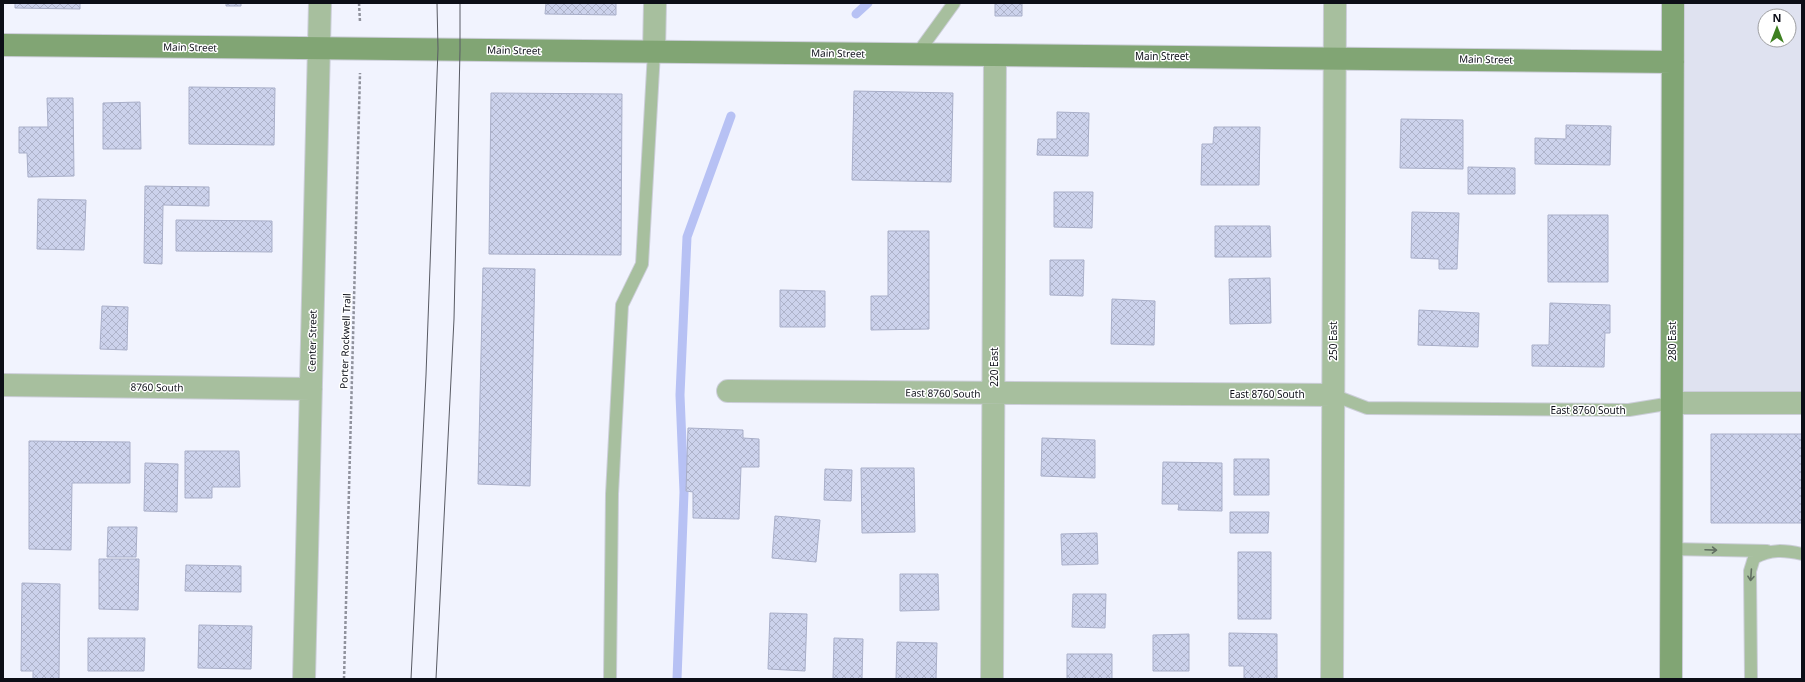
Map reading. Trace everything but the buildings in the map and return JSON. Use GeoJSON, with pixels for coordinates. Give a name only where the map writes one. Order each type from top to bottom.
{"type":"FeatureCollection","features":[{"type":"Feature","properties":{"kind":"street","name":"Center Street"},"geometry":{"type":"LineString","coordinates":[[304,679],[320,3]]}},
{"type":"Feature","properties":{"kind":"street"},"geometry":{"type":"LineString","coordinates":[[654,52],[655,3]]}},
{"type":"Feature","properties":{"kind":"street","name":"250 East"},"geometry":{"type":"LineString","coordinates":[[1332,679],[1335,3]]}},
{"type":"Feature","properties":{"kind":"street","name":"280 East"},"geometry":{"type":"LineString","coordinates":[[1671,679],[1673,3]]}},
{"type":"Feature","properties":{"kind":"street","name":"Main Street"},"geometry":{"type":"LineString","coordinates":[[3,45],[1334,57],[1673,62]]}},
{"type":"Feature","properties":{"kind":"street","name":"220 East"},"geometry":{"type":"LineString","coordinates":[[992,679],[995,55]]}},
{"type":"Feature","properties":{"kind":"street","name":"8760 South"},"geometry":{"type":"LineString","coordinates":[[3,385],[311,389]]}},
{"type":"Feature","properties":{"kind":"street","name":"East 8760 South"},"geometry":{"type":"LineString","coordinates":[[728,391],[1333,395]]}},
{"type":"Feature","properties":{"kind":"street","name":"East 8760 South"},"geometry":{"type":"LineString","coordinates":[[1672,403],[1802,403]]}},
{"type":"Feature","properties":{"kind":"lane"},"geometry":{"type":"LineString","coordinates":[[917,54],[954,3]]}},
{"type":"Feature","properties":{"kind":"lane"},"geometry":{"type":"LineString","coordinates":[[610,679],[612,494],[622,305],[642,264],[654,52]]}},
{"type":"Feature","properties":{"kind":"lane","name":"East 8760 South"},"geometry":{"type":"LineString","coordinates":[[1333,395],[1367,408],[1629,410],[1672,403]]}},
{"type":"Feature","properties":{"kind":"lane"},"geometry":{"type":"LineString","coordinates":[[1672,549],[1784,551],[1802,554]]}},
{"type":"Feature","properties":{"kind":"lane"},"geometry":{"type":"LineString","coordinates":[[1751,679],[1750,571],[1754,558],[1767,551]]}},
{"type":"Feature","properties":{"kind":"path","name":"Porter Rockwell Trail"},"geometry":{"type":"LineString","coordinates":[[344,679],[360,49],[359,3]]}},
{"type":"Feature","properties":{"kind":"shaded area"},"geometry":{"type":"Polygon","coordinates":[[[1682,3],[1802,3],[1802,393],[1673,394],[1682,3]]]}},
{"type":"Feature","properties":{"kind":"waterway"},"geometry":{"type":"LineString","coordinates":[[856,14],[868,3]]}},
{"type":"Feature","properties":{"kind":"waterway"},"geometry":{"type":"LineString","coordinates":[[677,679],[684,492],[680,395],[687,237],[731,116]]}},
{"type":"Feature","properties":{"kind":"tram line"},"geometry":{"type":"LineString","coordinates":[[411,679],[426,375],[438,49],[437,3]]}},
{"type":"Feature","properties":{"kind":"tram line"},"geometry":{"type":"LineString","coordinates":[[436,679],[454,319],[460,3]]}}]}
